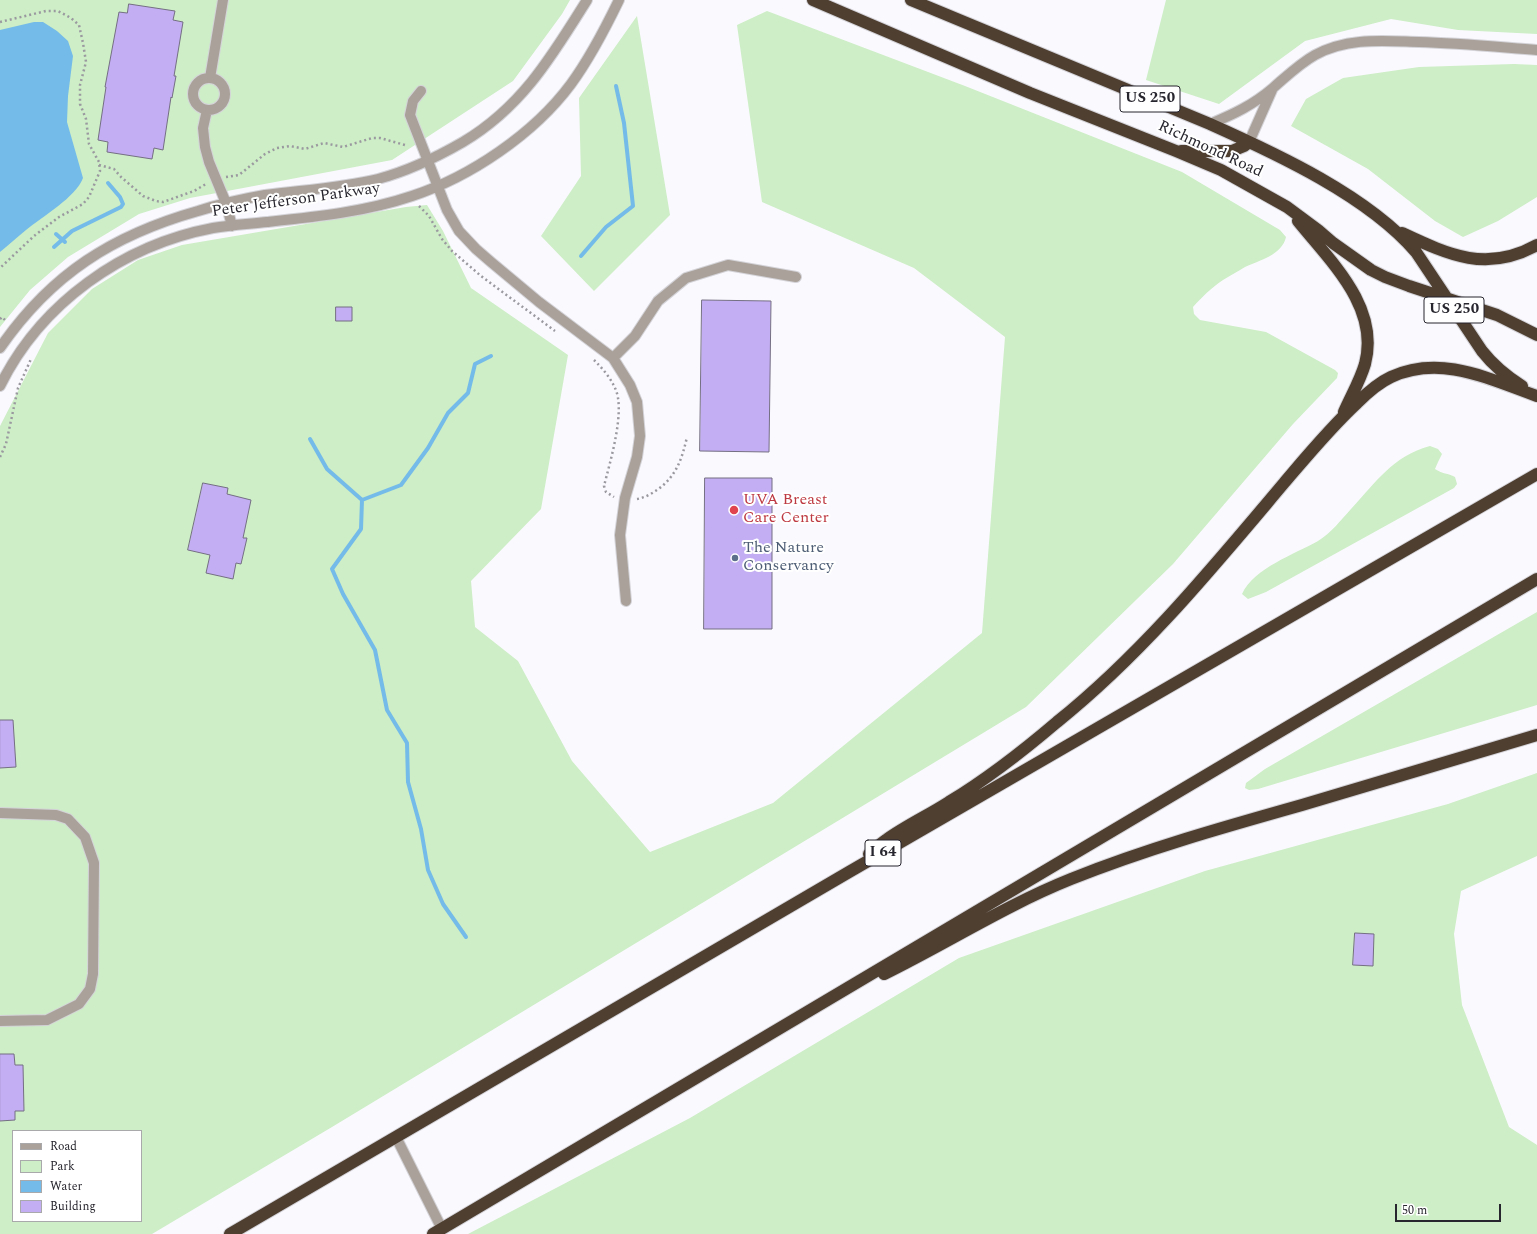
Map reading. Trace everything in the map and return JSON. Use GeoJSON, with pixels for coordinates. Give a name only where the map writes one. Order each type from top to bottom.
{"type":"FeatureCollection","features":[{"type":"Feature","properties":{"kind":"highway","name":"Richmond Road"},"geometry":{"type":"LineString","coordinates":[[813,0],[1030,93],[1176,151],[1241,180],[1288,207],[1333,243],[1371,270],[1385,277],[1497,315],[1537,335]]}},
{"type":"Feature","properties":{"kind":"highway","name":"Richmond Road"},"geometry":{"type":"LineString","coordinates":[[911,0],[1210,124],[1249,142],[1337,188],[1394,228],[1416,252],[1474,340],[1490,361],[1505,375],[1537,396]]}},
{"type":"Feature","properties":{"kind":"highway"},"geometry":{"type":"LineString","coordinates":[[1176,151],[1232,151],[1249,142]]}},
{"type":"Feature","properties":{"kind":"highway"},"geometry":{"type":"LineString","coordinates":[[1288,207],[1350,287],[1359,302],[1365,319],[1368,343],[1365,364],[1362,374],[1340,418]]}},
{"type":"Feature","properties":{"kind":"highway"},"geometry":{"type":"LineString","coordinates":[[1394,228],[1434,248],[1455,256],[1469,259],[1481,260],[1503,258],[1522,253],[1537,245]]}},
{"type":"Feature","properties":{"kind":"highway"},"geometry":{"type":"LineString","coordinates":[[849,872],[886,840],[950,802],[995,771],[1060,721],[1109,676],[1171,615],[1340,418],[1379,383],[1404,371],[1424,367],[1444,367],[1466,371],[1537,396]]}},
{"type":"Feature","properties":{"kind":"highway","name":"I 64"},"geometry":{"type":"LineString","coordinates":[[230,1234],[849,872],[1537,474]]}},
{"type":"Feature","properties":{"kind":"highway"},"geometry":{"type":"LineString","coordinates":[[437,1231],[1537,579]]}},
{"type":"Feature","properties":{"kind":"highway"},"geometry":{"type":"LineString","coordinates":[[806,1012],[924,955],[992,916],[1072,879],[1146,852],[1213,830],[1537,735]]}},
{"type":"Feature","properties":{"kind":"street"},"geometry":{"type":"LineString","coordinates":[[210,78],[223,0]]}},
{"type":"Feature","properties":{"kind":"street","name":"Peter Jefferson Parkway"},"geometry":{"type":"LineString","coordinates":[[0,348],[33,305],[52,287],[89,258],[110,245],[140,230],[173,218],[226,203],[376,179],[397,173],[427,161],[464,141],[512,105],[536,79],[586,0]]}},
{"type":"Feature","properties":{"kind":"street","name":"Peter Jefferson Parkway"},"geometry":{"type":"LineString","coordinates":[[0,386],[23,348],[37,330],[62,304],[95,277],[138,252],[184,235],[215,228],[300,219],[353,211],[386,204],[438,186],[479,165],[534,124],[556,102],[571,84],[594,47],[619,0]]}},
{"type":"Feature","properties":{"kind":"street"},"geometry":{"type":"LineString","coordinates":[[1210,124],[1239,112],[1273,88],[1298,65],[1316,54],[1336,46],[1358,41],[1371,40],[1437,43],[1537,50]]}},
{"type":"Feature","properties":{"kind":"street"},"geometry":{"type":"LineString","coordinates":[[210,78],[221,84],[225,96],[219,107],[213,110],[207,110],[196,104],[193,99],[193,92],[199,82],[210,78]]}},
{"type":"Feature","properties":{"kind":"street"},"geometry":{"type":"LineString","coordinates":[[1249,142],[1273,88]]}},
{"type":"Feature","properties":{"kind":"street"},"geometry":{"type":"LineString","coordinates":[[421,91],[414,101],[410,115],[447,210],[459,231],[476,249],[539,302],[613,358],[630,385],[637,402],[640,436],[637,457],[625,498],[620,535],[626,601]]}},
{"type":"Feature","properties":{"kind":"street"},"geometry":{"type":"LineString","coordinates":[[207,110],[203,128],[205,147],[209,162],[226,203],[232,226]]}},
{"type":"Feature","properties":{"kind":"street"},"geometry":{"type":"LineString","coordinates":[[613,358],[635,336],[658,301],[686,278],[728,265],[796,278]]}},
{"type":"Feature","properties":{"kind":"street"},"geometry":{"type":"LineString","coordinates":[[0,812],[56,815],[68,819],[86,837],[94,864],[93,974],[90,989],[79,1004],[47,1020],[0,1021]]}},
{"type":"Feature","properties":{"kind":"street"},"geometry":{"type":"LineString","coordinates":[[396,1137],[437,1231]]}},
{"type":"Feature","properties":{"kind":"path"},"geometry":{"type":"LineString","coordinates":[[0,22],[46,11],[58,11],[71,18],[79,25],[86,62],[80,85],[80,104],[86,119],[89,144],[99,165],[100,171],[89,197],[83,204],[60,217],[34,236],[0,268]]}},
{"type":"Feature","properties":{"kind":"path"},"geometry":{"type":"LineString","coordinates":[[99,165],[114,169],[143,196],[163,202],[216,180],[239,175],[265,154],[277,148],[290,146],[305,149],[324,143],[343,147],[372,138],[380,138],[405,145]]}},
{"type":"Feature","properties":{"kind":"path"},"geometry":{"type":"LineString","coordinates":[[416,202],[429,216],[442,239],[452,251],[481,276],[557,332]]}},
{"type":"Feature","properties":{"kind":"path"},"geometry":{"type":"LineString","coordinates":[[592,358],[611,382],[618,396],[614,445],[604,489],[611,495],[616,498],[640,499],[661,487],[672,477],[682,458],[687,437]]}},
{"type":"Feature","properties":{"kind":"green space"},"geometry":{"type":"Polygon","coordinates":[[[0,0],[570,0],[562,14],[513,81],[392,160],[190,198],[139,214],[68,257],[30,290],[0,327],[0,0]]]}},
{"type":"Feature","properties":{"kind":"green space"},"geometry":{"type":"Polygon","coordinates":[[[1166,0],[1537,0],[1537,34],[1458,30],[1391,19],[1305,41],[1219,104],[1146,80],[1166,0]]]}},
{"type":"Feature","properties":{"kind":"green space"},"geometry":{"type":"Polygon","coordinates":[[[767,11],[965,86],[1182,172],[1280,230],[1286,237],[1284,243],[1275,253],[1245,267],[1211,289],[1193,307],[1194,314],[1200,320],[1266,332],[1335,370],[1338,373],[1337,378],[1293,424],[1173,564],[1026,707],[332,1127],[152,1234],[0,1234],[0,426],[48,333],[92,289],[138,260],[182,245],[406,207],[427,205],[443,231],[471,288],[568,355],[541,509],[471,581],[475,627],[518,661],[572,761],[650,852],[773,803],[982,633],[1005,337],[914,268],[762,202],[737,25],[767,11]]]}},
{"type":"Feature","properties":{"kind":"green space"},"geometry":{"type":"Polygon","coordinates":[[[637,16],[670,215],[594,291],[541,236],[581,176],[579,98],[637,16]]]}},
{"type":"Feature","properties":{"kind":"green space"},"geometry":{"type":"Polygon","coordinates":[[[1514,64],[1537,65],[1537,197],[1498,221],[1463,237],[1435,221],[1368,169],[1291,126],[1306,99],[1343,78],[1419,67],[1514,64]]]}},
{"type":"Feature","properties":{"kind":"green space"},"geometry":{"type":"Polygon","coordinates":[[[1430,446],[1438,449],[1442,454],[1435,469],[1455,477],[1457,484],[1454,488],[1266,592],[1248,599],[1242,594],[1248,585],[1265,569],[1318,541],[1327,534],[1340,522],[1377,480],[1395,463],[1417,450],[1430,446]]]}},
{"type":"Feature","properties":{"kind":"green space"},"geometry":{"type":"Polygon","coordinates":[[[1537,612],[1537,705],[1258,789],[1249,790],[1245,788],[1246,783],[1265,769],[1537,612]]]}},
{"type":"Feature","properties":{"kind":"green space"},"geometry":{"type":"Polygon","coordinates":[[[1537,773],[1537,856],[1461,891],[1454,934],[1462,1005],[1509,1127],[1537,1145],[1537,1234],[468,1234],[690,1118],[959,958],[1205,871],[1448,804],[1537,773]]]}},
{"type":"Feature","properties":{"kind":"water"},"geometry":{"type":"Polygon","coordinates":[[[34,22],[43,22],[57,31],[68,41],[73,56],[68,96],[67,122],[83,178],[79,185],[66,199],[0,252],[0,30],[34,22]]]}},
{"type":"Feature","properties":{"kind":"building"},"geometry":{"type":"Polygon","coordinates":[[[129,4],[175,11],[173,20],[183,22],[174,76],[176,76],[172,98],[171,97],[163,150],[154,148],[152,159],[107,152],[108,142],[98,140],[105,87],[119,12],[127,13],[129,4]]]}},
{"type":"Feature","properties":{"kind":"building"},"geometry":{"type":"Polygon","coordinates":[[[702,300],[771,301],[769,452],[700,451],[702,300]]]}},
{"type":"Feature","properties":{"kind":"building"},"geometry":{"type":"Polygon","coordinates":[[[336,307],[352,307],[352,321],[336,321],[336,307]]]}},
{"type":"Feature","properties":{"kind":"building"},"geometry":{"type":"Polygon","coordinates":[[[705,478],[772,478],[772,629],[704,629],[705,478]]]}},
{"type":"Feature","properties":{"kind":"building"},"geometry":{"type":"Polygon","coordinates":[[[203,483],[228,488],[227,494],[251,500],[243,538],[247,538],[241,564],[236,563],[233,579],[206,573],[210,555],[188,550],[203,483]]]}},
{"type":"Feature","properties":{"kind":"building"},"geometry":{"type":"Polygon","coordinates":[[[0,720],[13,720],[16,767],[0,768],[0,720]]]}},
{"type":"Feature","properties":{"kind":"building"},"geometry":{"type":"Polygon","coordinates":[[[1355,933],[1374,934],[1373,966],[1353,965],[1355,933]]]}},
{"type":"Feature","properties":{"kind":"building"},"geometry":{"type":"Polygon","coordinates":[[[0,1054],[14,1054],[15,1065],[23,1065],[24,1111],[15,1111],[15,1120],[0,1121],[0,1054]]]}},
{"type":"Feature","properties":{"kind":"waterway"},"geometry":{"type":"LineString","coordinates":[[581,256],[606,227],[633,206],[624,123],[616,86]]}},
{"type":"Feature","properties":{"kind":"waterway"},"geometry":{"type":"LineString","coordinates":[[54,247],[72,231],[121,207],[123,204],[120,197],[108,183]]}},
{"type":"Feature","properties":{"kind":"waterway"},"geometry":{"type":"LineString","coordinates":[[56,234],[65,242]]}},
{"type":"Feature","properties":{"kind":"waterway"},"geometry":{"type":"LineString","coordinates":[[466,937],[443,904],[428,870],[421,829],[408,782],[407,743],[387,710],[375,650],[343,594],[332,569],[361,529],[362,500],[401,485],[428,448],[448,413],[468,393],[475,364],[491,356]]}},
{"type":"Feature","properties":{"kind":"waterway"},"geometry":{"type":"LineString","coordinates":[[310,439],[327,469],[362,500]]}},
{"type":"Feature","properties":{"kind":"place","name":"UVA Breast Care Center"},"geometry":{"type":"Point","coordinates":[734,510]}},
{"type":"Feature","properties":{"kind":"place","name":"The Nature Conservancy"},"geometry":{"type":"Point","coordinates":[735,558]}}]}
